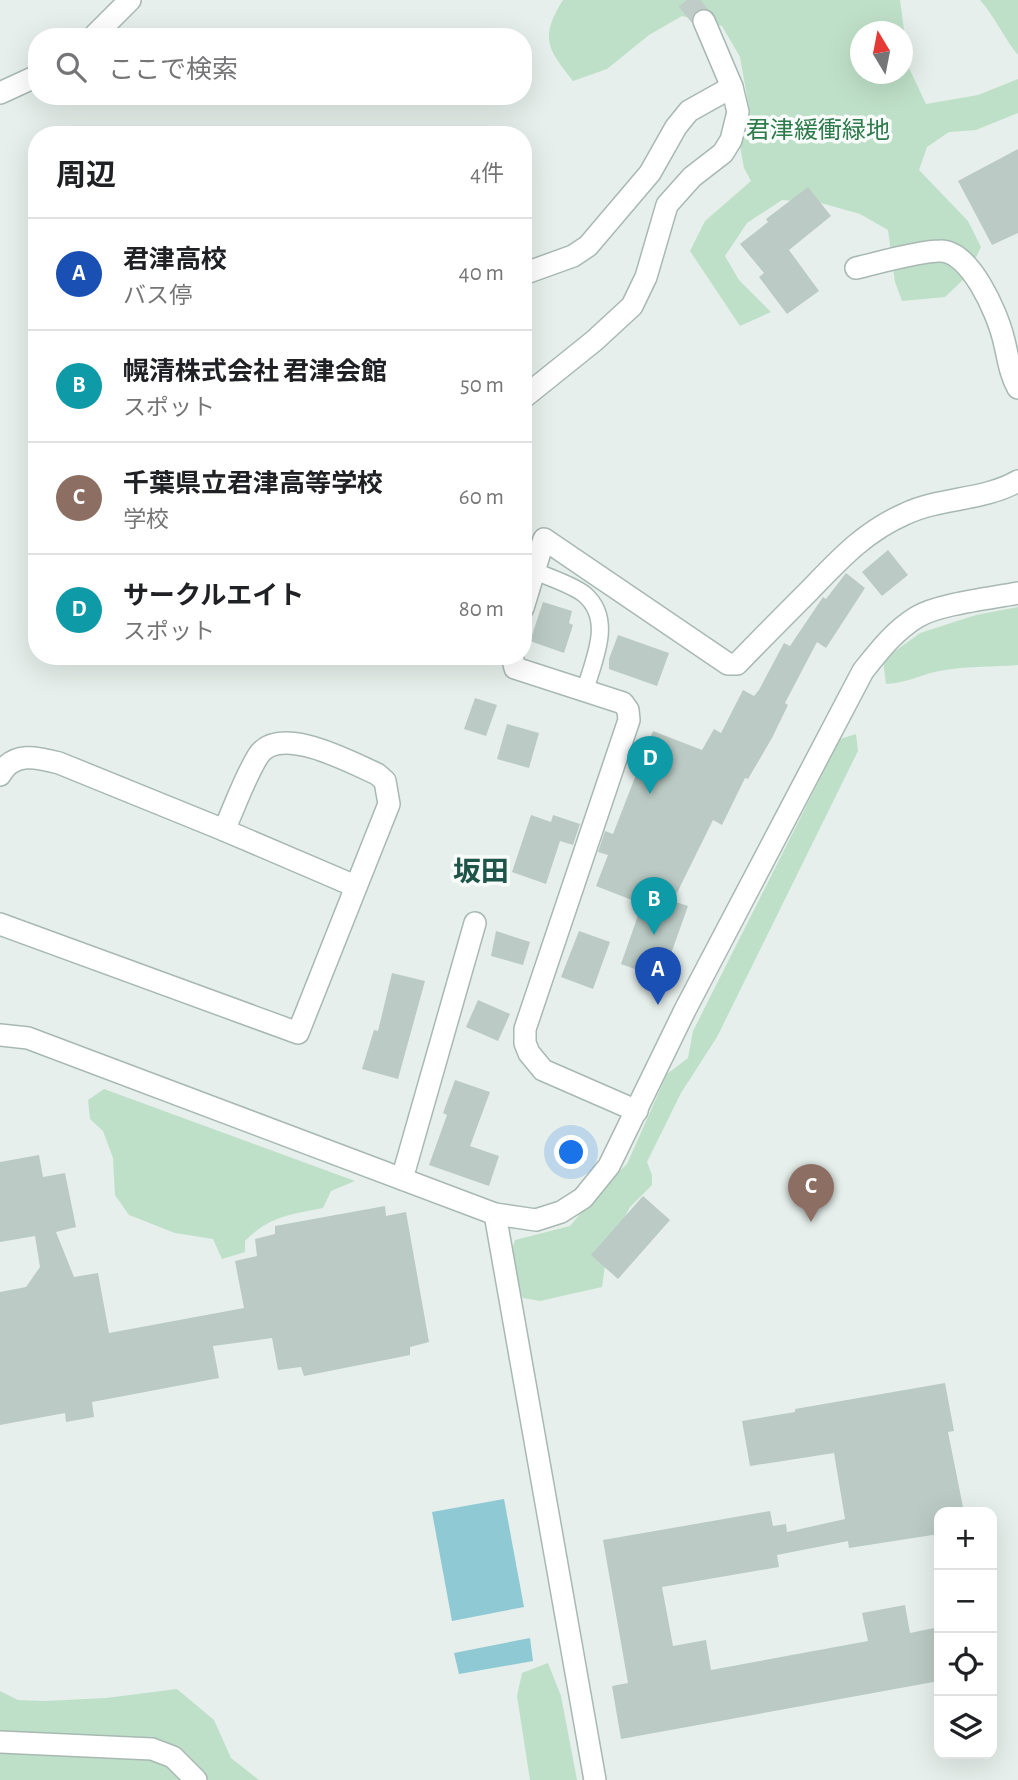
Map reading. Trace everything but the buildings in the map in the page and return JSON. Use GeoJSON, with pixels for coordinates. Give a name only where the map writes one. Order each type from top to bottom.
{"type":"FeatureCollection","features":[{"type":"Feature","properties":{"kind":"street"},"geometry":{"type":"LineString","coordinates":[[102,28],[130,0]]}},
{"type":"Feature","properties":{"kind":"street"},"geometry":{"type":"LineString","coordinates":[[532,391],[594,341],[632,306],[646,276],[667,205],[692,177],[723,153],[731,140],[738,111],[732,87],[704,21]]}},
{"type":"Feature","properties":{"kind":"street"},"geometry":{"type":"LineString","coordinates":[[0,93],[28,80]]}},
{"type":"Feature","properties":{"kind":"street"},"geometry":{"type":"LineString","coordinates":[[532,271],[573,256],[587,246],[650,173],[676,127],[689,111],[732,87]]}},
{"type":"Feature","properties":{"kind":"street"},"geometry":{"type":"LineString","coordinates":[[856,268],[939,251],[957,256],[974,274],[999,325],[1011,374],[1018,388]]}},
{"type":"Feature","properties":{"kind":"street"},"geometry":{"type":"LineString","coordinates":[[532,578],[544,539],[728,664],[737,664],[857,542],[904,514],[927,506],[984,495],[1018,481]]}},
{"type":"Feature","properties":{"kind":"street"},"geometry":{"type":"LineString","coordinates":[[0,1035],[28,1038],[495,1214],[536,1220],[561,1212],[583,1198],[609,1166],[685,1010],[863,671],[888,639],[919,616],[969,601],[1018,593]]}},
{"type":"Feature","properties":{"kind":"street"},"geometry":{"type":"LineString","coordinates":[[514,665],[515,668],[623,703],[628,710],[629,720],[525,1029],[525,1043],[529,1053],[543,1070],[637,1111]]}},
{"type":"Feature","properties":{"kind":"street"},"geometry":{"type":"LineString","coordinates":[[0,924],[298,1034],[389,804],[385,781],[377,774],[308,746],[292,743],[271,745],[259,754],[223,830]]}},
{"type":"Feature","properties":{"kind":"street"},"geometry":{"type":"LineString","coordinates":[[0,775],[4,767],[18,758],[32,756],[59,763],[355,886]]}},
{"type":"Feature","properties":{"kind":"street"},"geometry":{"type":"LineString","coordinates":[[402,1179],[475,923]]}},
{"type":"Feature","properties":{"kind":"street"},"geometry":{"type":"LineString","coordinates":[[495,1214],[595,1780]]}},
{"type":"Feature","properties":{"kind":"street"},"geometry":{"type":"LineString","coordinates":[[0,1742],[152,1749],[173,1757],[196,1780]]}},
{"type":"Feature","properties":{"kind":"lane"},"geometry":{"type":"LineString","coordinates":[[534,571],[583,593],[600,617],[600,635],[585,690]]}},
{"type":"Feature","properties":{"kind":"green space","name":"君津緩衝緑地"},"geometry":{"type":"Polygon","coordinates":[[[563,0],[900,0],[903,21],[850,21],[850,84],[913,84],[913,76],[926,104],[978,95],[1018,79],[1018,113],[976,130],[949,132],[927,147],[919,170],[968,221],[981,247],[967,276],[945,297],[902,301],[895,282],[888,230],[860,214],[821,203],[782,200],[747,223],[725,256],[739,280],[771,312],[740,326],[690,251],[705,221],[751,181],[744,168],[739,141],[749,108],[740,57],[722,26],[682,16],[649,35],[607,69],[573,81],[553,51],[549,34],[563,0]]]}},
{"type":"Feature","properties":{"kind":"green space"},"geometry":{"type":"Polygon","coordinates":[[[980,0],[1018,0],[1018,55],[990,13],[980,0]]]}},
{"type":"Feature","properties":{"kind":"green space"},"geometry":{"type":"Polygon","coordinates":[[[1018,607],[1018,665],[945,670],[886,684],[883,660],[920,633],[976,615],[1018,607]]]}},
{"type":"Feature","properties":{"kind":"green space"},"geometry":{"type":"Polygon","coordinates":[[[856,734],[858,751],[717,1037],[681,1093],[647,1162],[652,1175],[652,1185],[630,1207],[607,1251],[602,1287],[540,1301],[523,1298],[511,1270],[515,1240],[570,1226],[600,1190],[627,1164],[667,1074],[688,1058],[693,1031],[840,739],[856,734]]]}},
{"type":"Feature","properties":{"kind":"green space"},"geometry":{"type":"Polygon","coordinates":[[[104,1089],[355,1181],[331,1191],[323,1208],[281,1218],[263,1226],[245,1241],[245,1252],[222,1259],[213,1239],[175,1233],[129,1215],[115,1195],[113,1158],[103,1131],[90,1119],[88,1100],[104,1089]]]}},
{"type":"Feature","properties":{"kind":"green space"},"geometry":{"type":"Polygon","coordinates":[[[548,1663],[561,1696],[577,1780],[530,1780],[517,1696],[522,1673],[548,1663]]]}},
{"type":"Feature","properties":{"kind":"green space"},"geometry":{"type":"Polygon","coordinates":[[[177,1689],[214,1720],[231,1758],[259,1780],[0,1780],[0,1691],[18,1700],[44,1701],[106,1698],[177,1689]]]}},
{"type":"Feature","properties":{"kind":"water"},"geometry":{"type":"Polygon","coordinates":[[[504,1499],[524,1607],[452,1621],[432,1512],[504,1499]]]}},
{"type":"Feature","properties":{"kind":"water"},"geometry":{"type":"Polygon","coordinates":[[[530,1638],[533,1661],[459,1674],[454,1653],[530,1638]]]}},
{"type":"Feature","properties":{"kind":"tunnel"},"geometry":{"type":"LineString","coordinates":[[687,0],[704,21]]}},
{"type":"Feature","properties":{"kind":"place","name":"サークルエイト"},"geometry":{"type":"Point","coordinates":[650,794]}},
{"type":"Feature","properties":{"kind":"place","name":"幌清株式会社 君津会館"},"geometry":{"type":"Point","coordinates":[654,935]}},
{"type":"Feature","properties":{"kind":"place","name":"君津高校"},"geometry":{"type":"Point","coordinates":[658,1005]}},
{"type":"Feature","properties":{"kind":"place","name":"千葉県立君津高等学校"},"geometry":{"type":"Point","coordinates":[811,1222]}},
{"type":"Feature","properties":{"kind":"district","name":"坂田"},"geometry":{"type":"Point","coordinates":[481,873]}}]}
